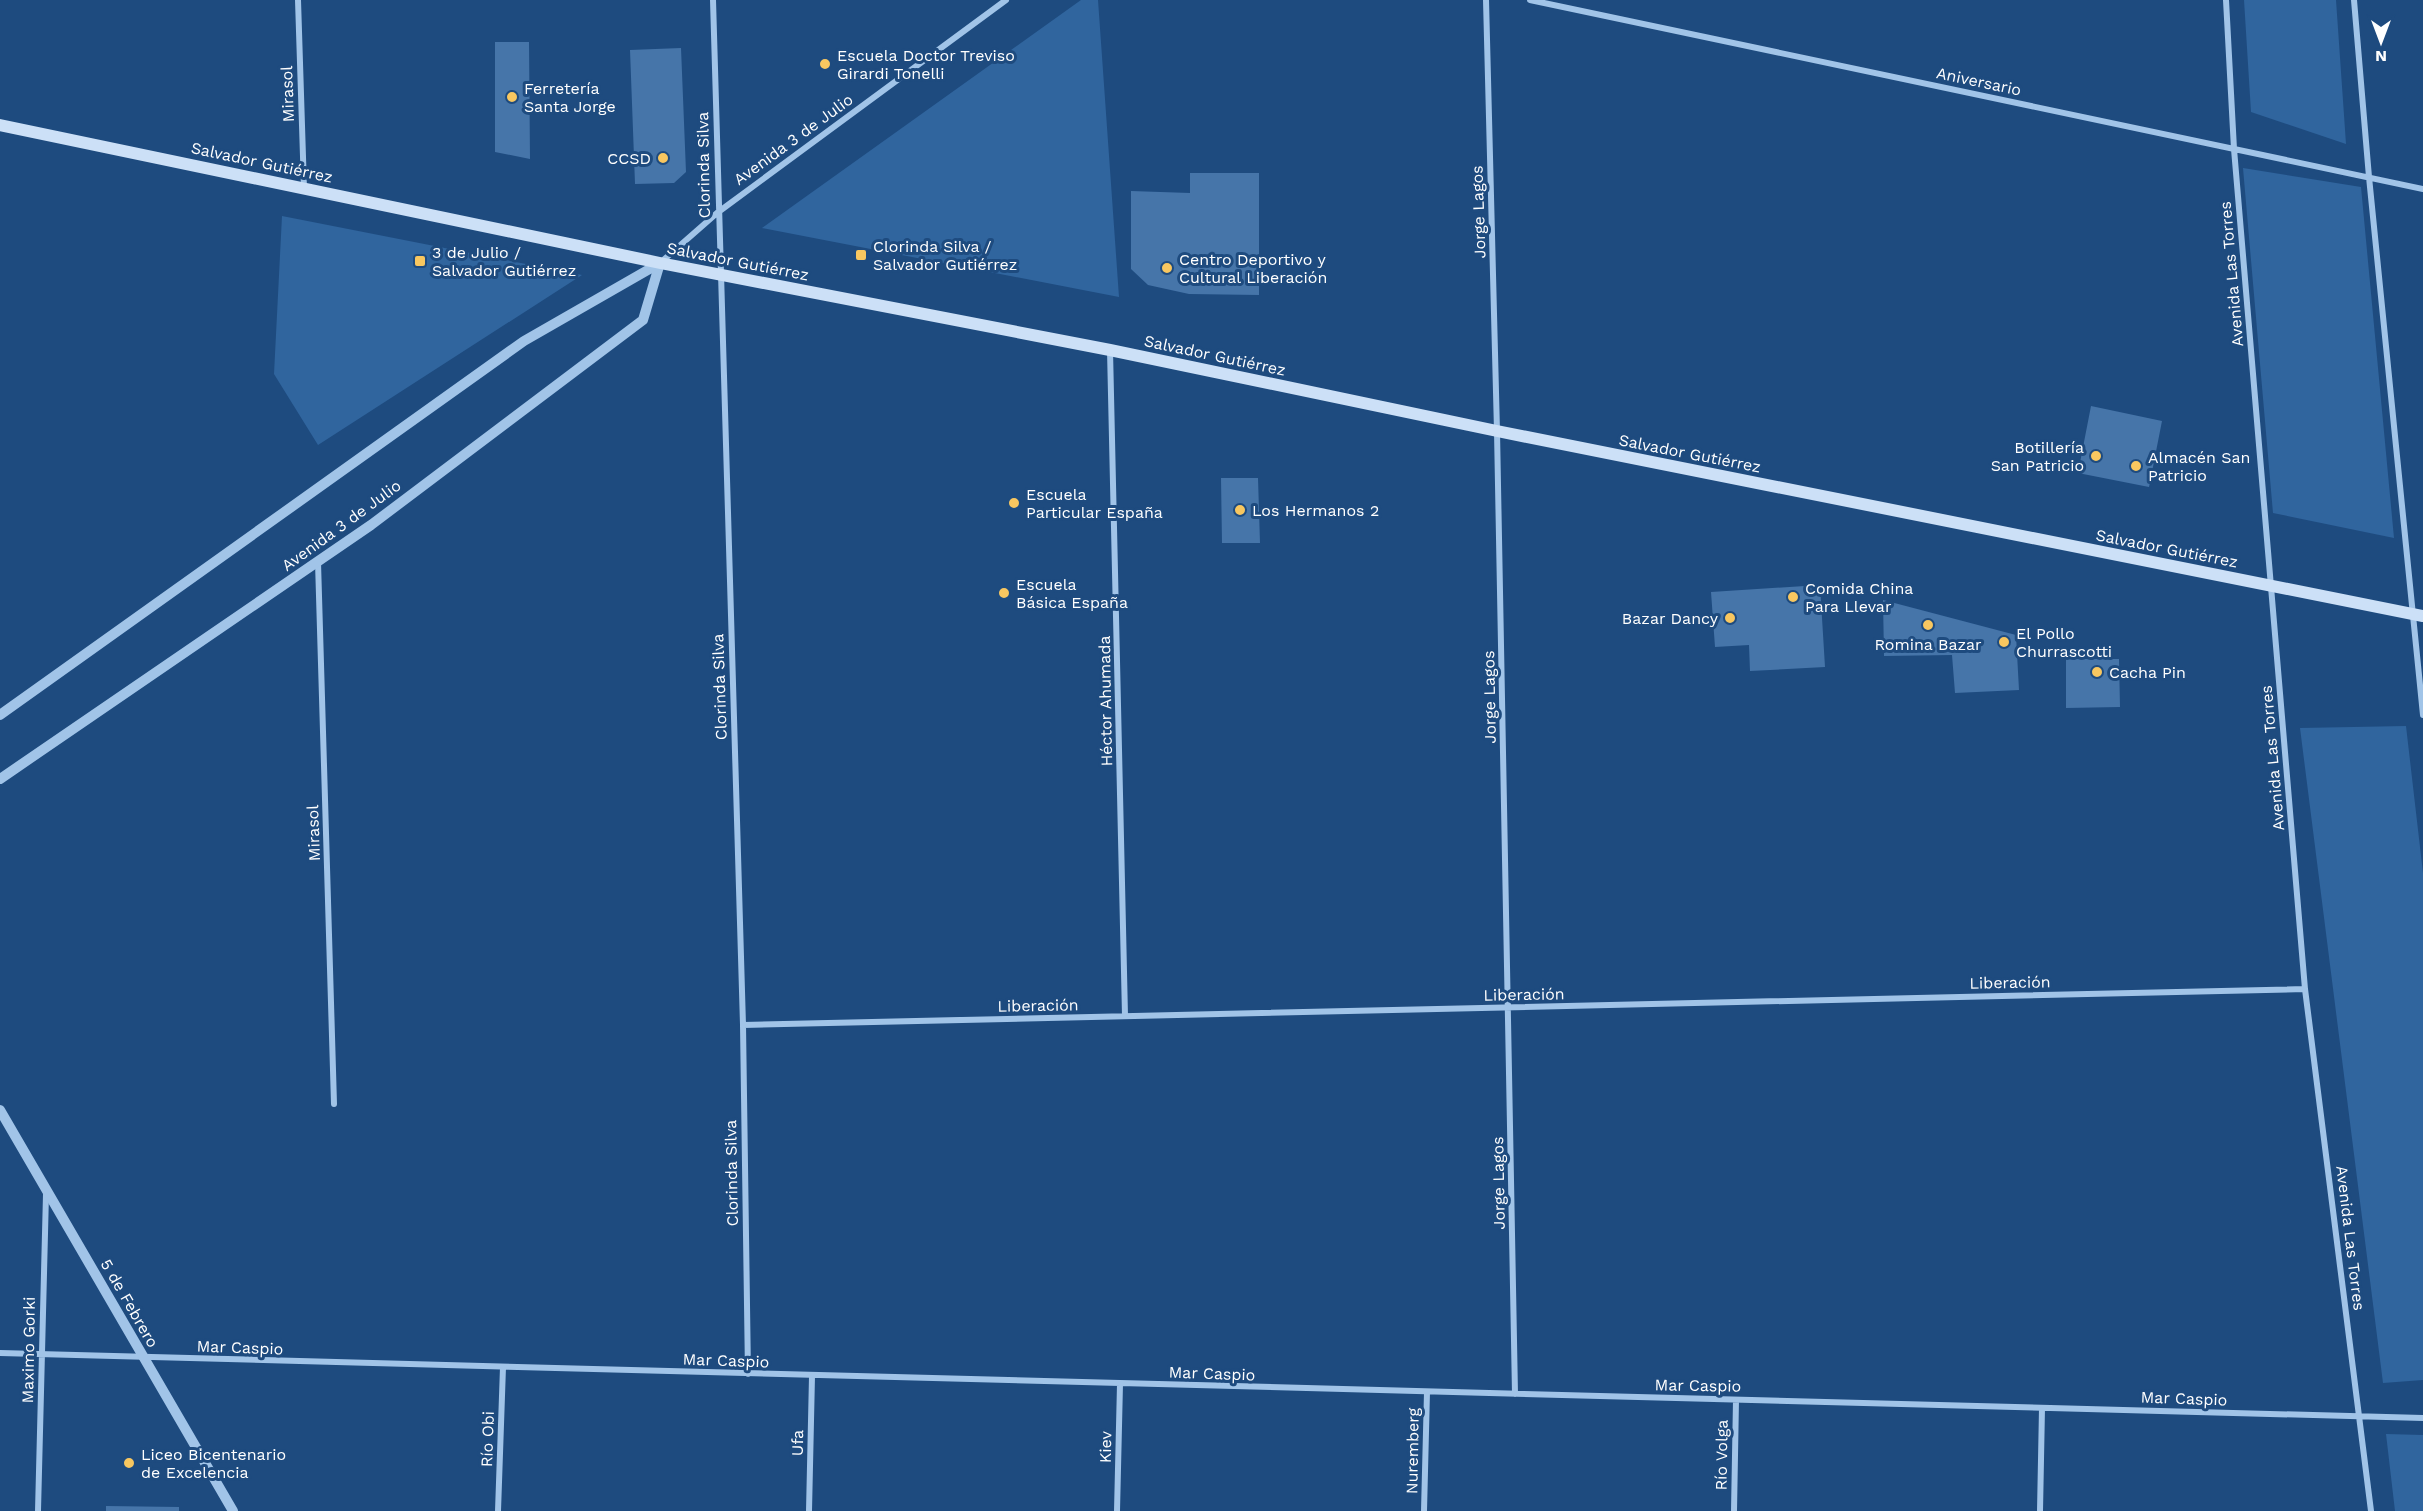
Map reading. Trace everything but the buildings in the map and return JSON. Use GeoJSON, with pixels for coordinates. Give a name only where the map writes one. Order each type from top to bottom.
{"type":"FeatureCollection","features":[{"type":"Feature","properties":{"kind":"main road","name":"Salvador Gutiérrez"},"geometry":{"type":"LineString","coordinates":[[0,124],[660,263],[1110,350],[1497,431],[2418,615]]}},
{"type":"Feature","properties":{"kind":"street","name":"Mirasol"},"geometry":{"type":"LineString","coordinates":[[298,0],[304,188]]}},
{"type":"Feature","properties":{"kind":"street","name":"Clorinda Silva"},"geometry":{"type":"LineString","coordinates":[[713,0],[717,213],[743,1025],[748,1374]]}},
{"type":"Feature","properties":{"kind":"street","name":"Avenida 3 de Julio"},"geometry":{"type":"LineString","coordinates":[[0,715],[524,341],[660,263],[717,213],[1006,0]]}},
{"type":"Feature","properties":{"kind":"street","name":"Jorge Lagos"},"geometry":{"type":"LineString","coordinates":[[1485,0],[1497,431],[1515,1394]]}},
{"type":"Feature","properties":{"kind":"street","name":"Aniversario"},"geometry":{"type":"LineString","coordinates":[[1530,0],[2423,189]]}},
{"type":"Feature","properties":{"kind":"street","name":"Avenida Las Torres"},"geometry":{"type":"LineString","coordinates":[[2226,0],[2234,149],[2305,989],[2372,1511]]}},
{"type":"Feature","properties":{"kind":"street"},"geometry":{"type":"LineString","coordinates":[[2354,0],[2369,177],[2418,615],[2423,715]]}},
{"type":"Feature","properties":{"kind":"street","name":"Avenida 3 de Julio"},"geometry":{"type":"LineString","coordinates":[[0,778],[371,525],[643,320],[660,263]]}},
{"type":"Feature","properties":{"kind":"street","name":"Héctor Ahumada"},"geometry":{"type":"LineString","coordinates":[[1110,350],[1125,1016]]}},
{"type":"Feature","properties":{"kind":"street","name":"Mirasol"},"geometry":{"type":"LineString","coordinates":[[318,562],[334,1104]]}},
{"type":"Feature","properties":{"kind":"street","name":"Liberación"},"geometry":{"type":"LineString","coordinates":[[743,1025],[2305,989]]}},
{"type":"Feature","properties":{"kind":"street","name":"5 de Febrero"},"geometry":{"type":"LineString","coordinates":[[0,1110],[233,1511]]}},
{"type":"Feature","properties":{"kind":"street","name":"Maximo Gorki"},"geometry":{"type":"LineString","coordinates":[[38,1511],[46,1189]]}},
{"type":"Feature","properties":{"kind":"street","name":"Mar Caspio"},"geometry":{"type":"LineString","coordinates":[[0,1353],[2423,1418]]}},
{"type":"Feature","properties":{"kind":"street","name":"Río Obi"},"geometry":{"type":"LineString","coordinates":[[498,1511],[503,1367]]}},
{"type":"Feature","properties":{"kind":"street","name":"Ufa"},"geometry":{"type":"LineString","coordinates":[[810,1511],[812,1376]]}},
{"type":"Feature","properties":{"kind":"street","name":"Kiev"},"geometry":{"type":"LineString","coordinates":[[1117,1511],[1120,1384]]}},
{"type":"Feature","properties":{"kind":"street","name":"Nuremberg"},"geometry":{"type":"LineString","coordinates":[[1424,1511],[1427,1392]]}},
{"type":"Feature","properties":{"kind":"street","name":"Río Volga"},"geometry":{"type":"LineString","coordinates":[[1734,1511],[1736,1400]]}},
{"type":"Feature","properties":{"kind":"street"},"geometry":{"type":"LineString","coordinates":[[2040,1511],[2042,1408]]}},
{"type":"Feature","properties":{"kind":"shaded area"},"geometry":{"type":"Polygon","coordinates":[[[1081,0],[1098,0],[1119,297],[762,228],[1081,0]]]}},
{"type":"Feature","properties":{"kind":"shaded area"},"geometry":{"type":"Polygon","coordinates":[[[2244,0],[2336,0],[2346,144],[2251,112],[2244,0]]]}},
{"type":"Feature","properties":{"kind":"shaded area"},"geometry":{"type":"Polygon","coordinates":[[[2243,168],[2361,187],[2394,538],[2273,513],[2243,168]]]}},
{"type":"Feature","properties":{"kind":"shaded area"},"geometry":{"type":"Polygon","coordinates":[[[282,216],[582,275],[318,445],[274,374],[282,216]]]}},
{"type":"Feature","properties":{"kind":"shaded area"},"geometry":{"type":"Polygon","coordinates":[[[2406,726],[2423,873],[2423,1380],[2383,1383],[2300,728],[2406,726]]]}},
{"type":"Feature","properties":{"kind":"shaded area"},"geometry":{"type":"Polygon","coordinates":[[[2386,1434],[2423,1435],[2423,1511],[2395,1511],[2386,1434]]]}},
{"type":"Feature","properties":{"kind":"place","name":"Escuela Doctor Treviso Girardi Tonelli"},"geometry":{"type":"Point","coordinates":[825,64]}},
{"type":"Feature","properties":{"kind":"place","name":"Ferretería Santa Jorge"},"geometry":{"type":"Point","coordinates":[512,97]}},
{"type":"Feature","properties":{"kind":"place","name":"CCSD"},"geometry":{"type":"Point","coordinates":[663,158]}},
{"type":"Feature","properties":{"kind":"place","name":"Clorinda Silva / Salvador Gutiérrez"},"geometry":{"type":"Point","coordinates":[861,255]}},
{"type":"Feature","properties":{"kind":"place","name":"3 de Julio / Salvador Gutiérrez"},"geometry":{"type":"Point","coordinates":[420,261]}},
{"type":"Feature","properties":{"kind":"place","name":"Centro Deportivo y Cultural Liberación"},"geometry":{"type":"Point","coordinates":[1167,268]}},
{"type":"Feature","properties":{"kind":"place","name":"Botillería San Patricio"},"geometry":{"type":"Point","coordinates":[2096,456]}},
{"type":"Feature","properties":{"kind":"place","name":"Almacén San Patricio"},"geometry":{"type":"Point","coordinates":[2136,466]}},
{"type":"Feature","properties":{"kind":"place","name":"Escuela Particular España"},"geometry":{"type":"Point","coordinates":[1014,503]}},
{"type":"Feature","properties":{"kind":"place","name":"Los Hermanos 2"},"geometry":{"type":"Point","coordinates":[1240,510]}},
{"type":"Feature","properties":{"kind":"place","name":"Escuela Básica España"},"geometry":{"type":"Point","coordinates":[1004,593]}},
{"type":"Feature","properties":{"kind":"place","name":"Comida China Para Llevar"},"geometry":{"type":"Point","coordinates":[1793,597]}},
{"type":"Feature","properties":{"kind":"place","name":"Bazar Dancy"},"geometry":{"type":"Point","coordinates":[1730,618]}},
{"type":"Feature","properties":{"kind":"place","name":"Romina Bazar"},"geometry":{"type":"Point","coordinates":[1928,625]}},
{"type":"Feature","properties":{"kind":"place","name":"El Pollo Churrascotti"},"geometry":{"type":"Point","coordinates":[2004,642]}},
{"type":"Feature","properties":{"kind":"place","name":"Cacha Pin"},"geometry":{"type":"Point","coordinates":[2097,672]}},
{"type":"Feature","properties":{"kind":"place","name":"Liceo Bicentenario de Excelencia"},"geometry":{"type":"Point","coordinates":[129,1463]}}]}
